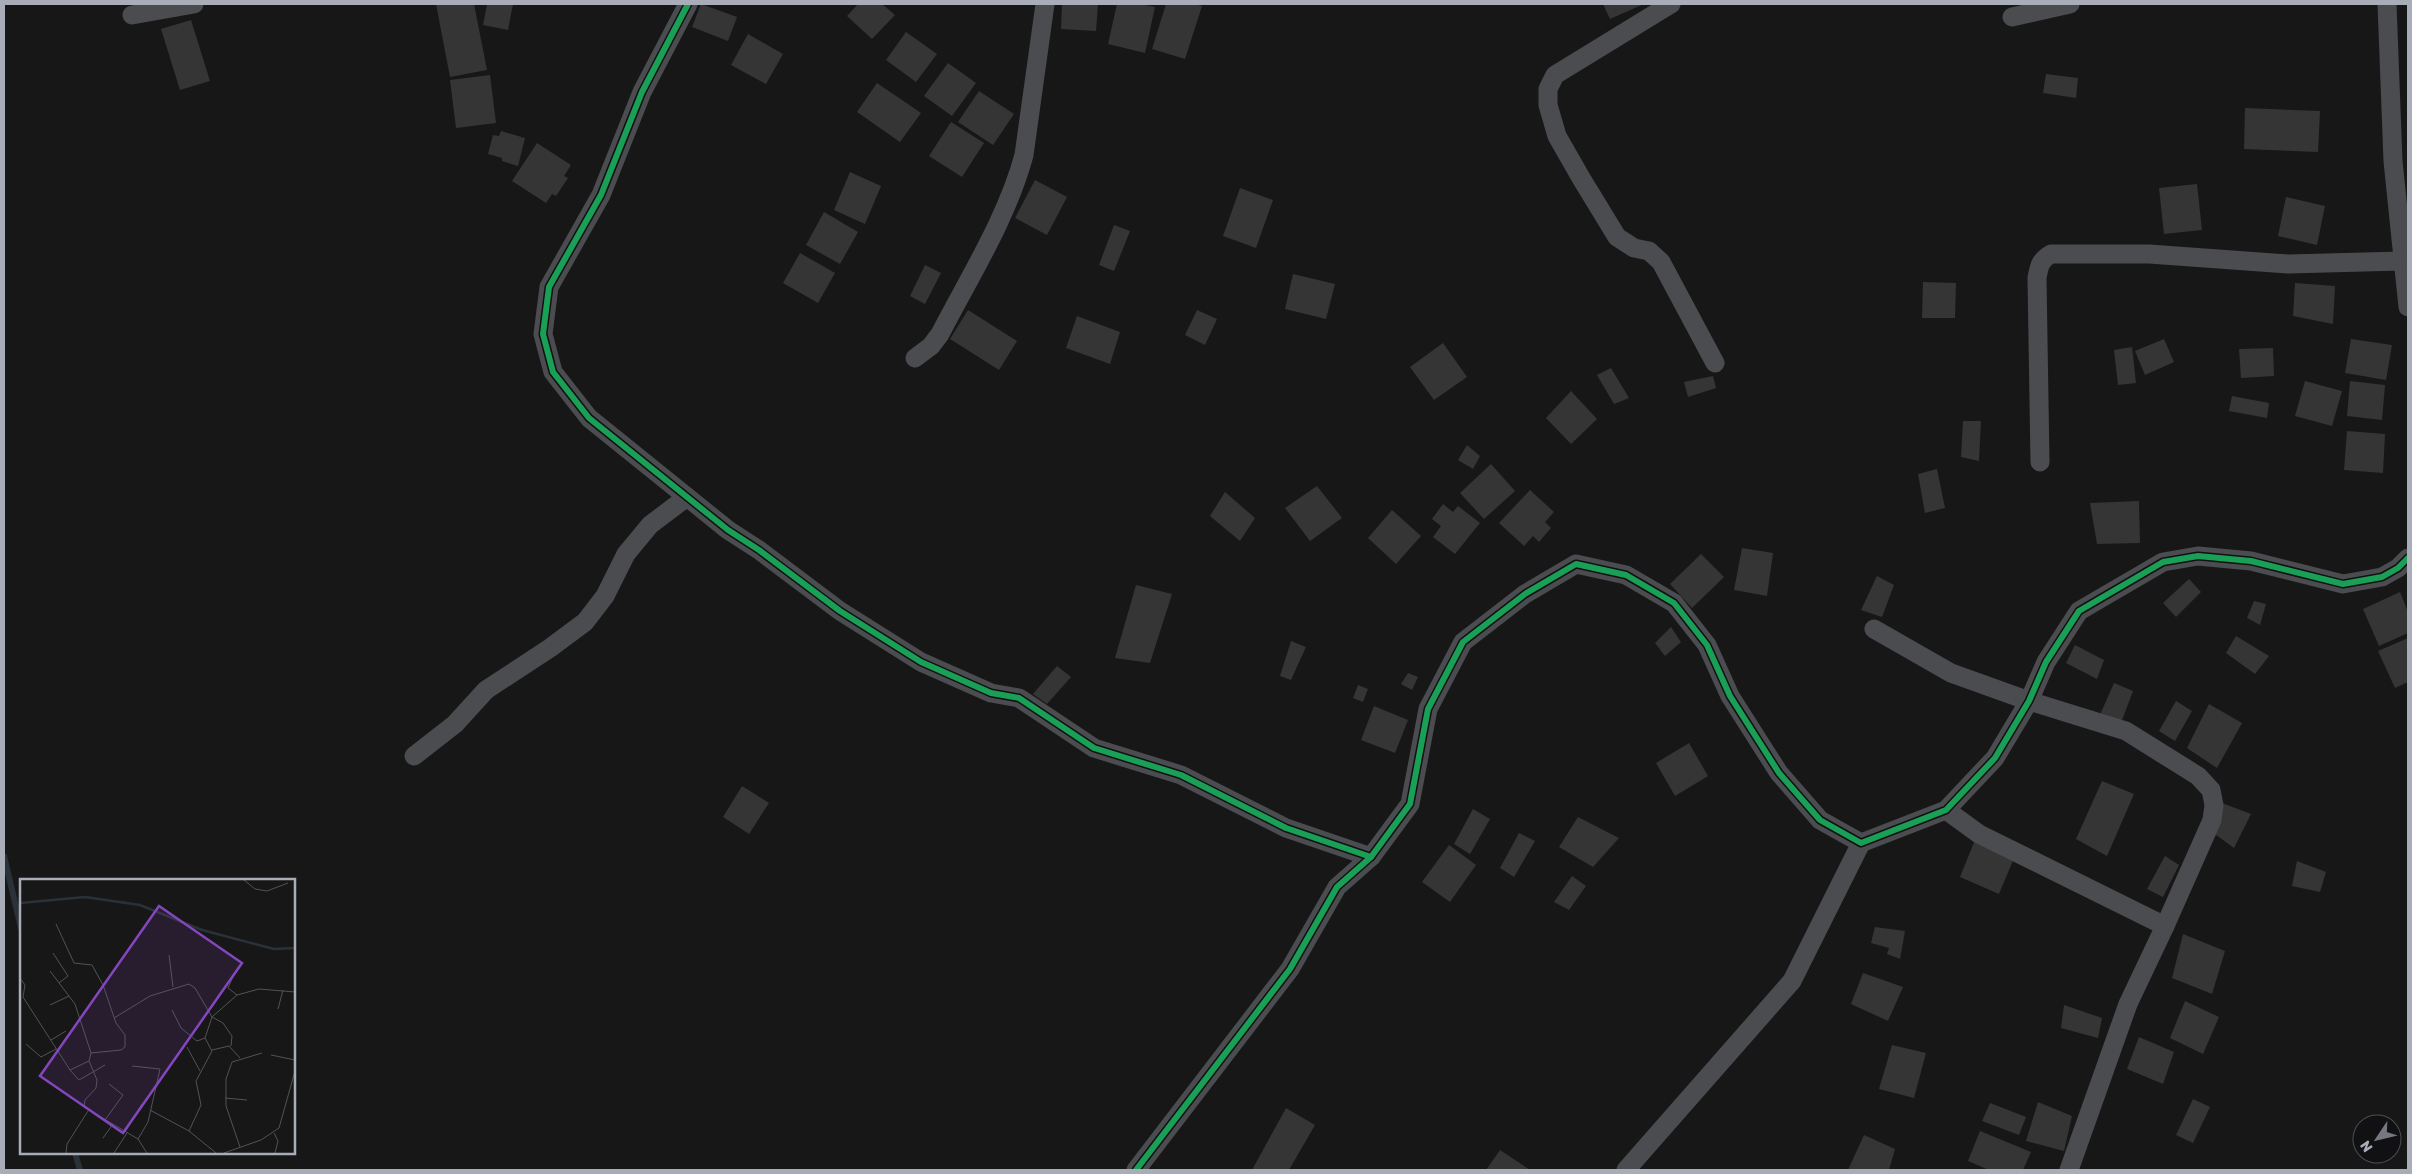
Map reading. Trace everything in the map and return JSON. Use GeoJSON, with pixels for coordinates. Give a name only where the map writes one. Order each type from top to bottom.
{"type":"FeatureCollection","features":[{"type":"Feature","properties":{"kind":"street"},"geometry":{"type":"LineString","coordinates":[[132,15],[194,4]]}},
{"type":"Feature","properties":{"kind":"street"},"geometry":{"type":"LineString","coordinates":[[688,4],[642,92],[601,195],[548,287],[543,334],[553,372],[589,418],[728,530],[760,550],[840,612],[921,662],[991,693],[1019,698],[1094,748],[1181,775],[1286,828],[1371,858]]}},
{"type":"Feature","properties":{"kind":"street"},"geometry":{"type":"LineString","coordinates":[[915,358],[931,346],[940,334],[1000,219],[1018,178],[1024,155],[1044,4]]}},
{"type":"Feature","properties":{"kind":"street"},"geometry":{"type":"LineString","coordinates":[[1671,4],[1555,75],[1548,89],[1548,105],[1558,136],[1617,238],[1634,248],[1649,251],[1661,262],[1716,363]]}},
{"type":"Feature","properties":{"kind":"street"},"geometry":{"type":"LineString","coordinates":[[2012,17],[2070,4]]}},
{"type":"Feature","properties":{"kind":"street"},"geometry":{"type":"LineString","coordinates":[[2388,4],[2401,160],[2402,261],[2408,307]]}},
{"type":"Feature","properties":{"kind":"street"},"geometry":{"type":"LineString","coordinates":[[2040,462],[2036,278],[2040,264],[2044,258],[2051,254],[2149,254],[2288,264],[2402,261]]}},
{"type":"Feature","properties":{"kind":"street"},"geometry":{"type":"LineString","coordinates":[[414,756],[455,724],[486,690],[550,648],[585,622],[605,596],[626,554],[650,525],[687,497]]}},
{"type":"Feature","properties":{"kind":"street"},"geometry":{"type":"LineString","coordinates":[[1626,1170],[1792,981],[1861,843],[1946,810],[1995,758],[2029,702],[2046,662],[2079,610],[2163,562],[2198,556],[2251,561],[2343,584],[2382,577],[2398,568],[2408,558]]}},
{"type":"Feature","properties":{"kind":"street"},"geometry":{"type":"LineString","coordinates":[[1136,1170],[1290,969],[1337,887],[1371,858],[1410,804],[1428,709],[1463,642],[1525,594],[1576,564],[1626,576],[1674,603],[1707,645],[1730,696],[1779,773],[1820,820],[1861,843]]}},
{"type":"Feature","properties":{"kind":"street"},"geometry":{"type":"LineString","coordinates":[[1874,629],[1951,673],[2029,702],[2126,731],[2198,776],[2211,790],[2214,804],[2212,820],[2128,1004],[2069,1170]]}},
{"type":"Feature","properties":{"kind":"street"},"geometry":{"type":"LineString","coordinates":[[1946,810],[1979,834],[2165,926]]}},
{"type":"Feature","properties":{"kind":"building"},"geometry":{"type":"Polygon","coordinates":[[[436,4],[474,4],[487,70],[450,77],[436,4]]]}},
{"type":"Feature","properties":{"kind":"building"},"geometry":{"type":"Polygon","coordinates":[[[487,4],[513,4],[508,30],[483,25],[487,4]]]}},
{"type":"Feature","properties":{"kind":"building"},"geometry":{"type":"Polygon","coordinates":[[[701,4],[737,17],[728,41],[692,27],[701,4]]]}},
{"type":"Feature","properties":{"kind":"building"},"geometry":{"type":"Polygon","coordinates":[[[858,4],[882,4],[895,15],[872,39],[847,16],[858,4]]]}},
{"type":"Feature","properties":{"kind":"building"},"geometry":{"type":"Polygon","coordinates":[[[1062,4],[1098,4],[1096,31],[1061,29],[1062,4]]]}},
{"type":"Feature","properties":{"kind":"building"},"geometry":{"type":"Polygon","coordinates":[[[1117,4],[1140,4],[1155,7],[1145,53],[1108,44],[1117,4]]]}},
{"type":"Feature","properties":{"kind":"building"},"geometry":{"type":"Polygon","coordinates":[[[1166,4],[1194,4],[1202,6],[1185,59],[1152,49],[1166,4]]]}},
{"type":"Feature","properties":{"kind":"building"},"geometry":{"type":"Polygon","coordinates":[[[1603,4],[1644,4],[1610,19],[1603,4]]]}},
{"type":"Feature","properties":{"kind":"building"},"geometry":{"type":"Polygon","coordinates":[[[191,20],[210,81],[180,90],[161,29],[191,20]]]}},
{"type":"Feature","properties":{"kind":"building"},"geometry":{"type":"Polygon","coordinates":[[[906,32],[937,54],[916,82],[886,60],[906,32]]]}},
{"type":"Feature","properties":{"kind":"building"},"geometry":{"type":"Polygon","coordinates":[[[748,34],[783,54],[766,84],[731,65],[748,34]]]}},
{"type":"Feature","properties":{"kind":"building"},"geometry":{"type":"Polygon","coordinates":[[[948,63],[976,83],[952,116],[924,96],[948,63]]]}},
{"type":"Feature","properties":{"kind":"building"},"geometry":{"type":"Polygon","coordinates":[[[2046,74],[2078,78],[2076,98],[2043,93],[2046,74]]]}},
{"type":"Feature","properties":{"kind":"building"},"geometry":{"type":"Polygon","coordinates":[[[490,75],[496,123],[456,128],[450,80],[490,75]]]}},
{"type":"Feature","properties":{"kind":"building"},"geometry":{"type":"Polygon","coordinates":[[[877,83],[921,113],[900,142],[857,112],[877,83]]]}},
{"type":"Feature","properties":{"kind":"building"},"geometry":{"type":"Polygon","coordinates":[[[979,91],[1014,114],[993,145],[958,122],[979,91]]]}},
{"type":"Feature","properties":{"kind":"building"},"geometry":{"type":"Polygon","coordinates":[[[2245,108],[2320,111],[2318,152],[2244,149],[2245,108]]]}},
{"type":"Feature","properties":{"kind":"building"},"geometry":{"type":"Polygon","coordinates":[[[951,122],[984,143],[962,177],[929,156],[951,122]]]}},
{"type":"Feature","properties":{"kind":"building"},"geometry":{"type":"Polygon","coordinates":[[[501,131],[525,138],[518,166],[488,154],[493,135],[499,136],[501,131]]]}},
{"type":"Feature","properties":{"kind":"building"},"geometry":{"type":"Polygon","coordinates":[[[537,143],[571,165],[564,176],[568,178],[556,196],[552,194],[546,203],[512,181],[537,143]]]}},
{"type":"Feature","properties":{"kind":"building"},"geometry":{"type":"Polygon","coordinates":[[[850,172],[881,186],[865,224],[834,210],[850,172]]]}},
{"type":"Feature","properties":{"kind":"building"},"geometry":{"type":"Polygon","coordinates":[[[1035,180],[1067,197],[1047,235],[1015,218],[1035,180]]]}},
{"type":"Feature","properties":{"kind":"building"},"geometry":{"type":"Polygon","coordinates":[[[2197,184],[2202,230],[2164,234],[2159,188],[2197,184]]]}},
{"type":"Feature","properties":{"kind":"building"},"geometry":{"type":"Polygon","coordinates":[[[1240,188],[1273,200],[1256,248],[1223,236],[1240,188]]]}},
{"type":"Feature","properties":{"kind":"building"},"geometry":{"type":"Polygon","coordinates":[[[2286,197],[2325,206],[2317,245],[2278,236],[2286,197]]]}},
{"type":"Feature","properties":{"kind":"building"},"geometry":{"type":"Polygon","coordinates":[[[824,212],[858,232],[840,264],[806,245],[824,212]]]}},
{"type":"Feature","properties":{"kind":"building"},"geometry":{"type":"Polygon","coordinates":[[[1114,225],[1130,231],[1114,271],[1099,265],[1114,225]]]}},
{"type":"Feature","properties":{"kind":"building"},"geometry":{"type":"Polygon","coordinates":[[[800,253],[835,273],[818,303],[783,283],[800,253]]]}},
{"type":"Feature","properties":{"kind":"building"},"geometry":{"type":"Polygon","coordinates":[[[925,265],[941,273],[925,304],[910,296],[925,265]]]}},
{"type":"Feature","properties":{"kind":"building"},"geometry":{"type":"Polygon","coordinates":[[[1293,274],[1335,284],[1326,319],[1285,309],[1293,274]]]}},
{"type":"Feature","properties":{"kind":"building"},"geometry":{"type":"Polygon","coordinates":[[[1923,282],[1956,283],[1955,318],[1922,318],[1923,282]]]}},
{"type":"Feature","properties":{"kind":"building"},"geometry":{"type":"Polygon","coordinates":[[[2295,283],[2335,286],[2333,324],[2293,316],[2295,283]]]}},
{"type":"Feature","properties":{"kind":"building"},"geometry":{"type":"Polygon","coordinates":[[[968,310],[1017,341],[999,370],[950,339],[968,310]]]}},
{"type":"Feature","properties":{"kind":"building"},"geometry":{"type":"Polygon","coordinates":[[[1197,310],[1217,319],[1205,345],[1185,335],[1197,310]]]}},
{"type":"Feature","properties":{"kind":"building"},"geometry":{"type":"Polygon","coordinates":[[[1077,316],[1120,332],[1110,364],[1066,348],[1077,316]]]}},
{"type":"Feature","properties":{"kind":"building"},"geometry":{"type":"Polygon","coordinates":[[[2164,339],[2174,362],[2145,375],[2135,351],[2164,339]]]}},
{"type":"Feature","properties":{"kind":"building"},"geometry":{"type":"Polygon","coordinates":[[[2351,339],[2392,345],[2386,380],[2345,373],[2351,339]]]}},
{"type":"Feature","properties":{"kind":"building"},"geometry":{"type":"Polygon","coordinates":[[[1443,343],[1467,377],[1434,400],[1410,367],[1443,343]]]}},
{"type":"Feature","properties":{"kind":"building"},"geometry":{"type":"Polygon","coordinates":[[[2132,347],[2136,383],[2118,385],[2114,350],[2132,347]]]}},
{"type":"Feature","properties":{"kind":"building"},"geometry":{"type":"Polygon","coordinates":[[[2273,348],[2274,376],[2241,378],[2239,349],[2273,348]]]}},
{"type":"Feature","properties":{"kind":"building"},"geometry":{"type":"Polygon","coordinates":[[[1611,368],[1629,398],[1614,404],[1597,375],[1611,368]]]}},
{"type":"Feature","properties":{"kind":"building"},"geometry":{"type":"Polygon","coordinates":[[[1713,376],[1716,388],[1688,397],[1684,382],[1713,376]]]}},
{"type":"Feature","properties":{"kind":"building"},"geometry":{"type":"Polygon","coordinates":[[[2305,381],[2342,391],[2332,426],[2295,416],[2305,381]]]}},
{"type":"Feature","properties":{"kind":"building"},"geometry":{"type":"Polygon","coordinates":[[[2350,381],[2385,385],[2382,420],[2347,416],[2350,381]]]}},
{"type":"Feature","properties":{"kind":"building"},"geometry":{"type":"Polygon","coordinates":[[[1571,391],[1597,419],[1571,444],[1546,418],[1571,391]]]}},
{"type":"Feature","properties":{"kind":"building"},"geometry":{"type":"Polygon","coordinates":[[[2232,396],[2269,403],[2267,418],[2229,411],[2232,396]]]}},
{"type":"Feature","properties":{"kind":"building"},"geometry":{"type":"Polygon","coordinates":[[[1963,421],[1981,421],[1979,461],[1961,457],[1963,421]]]}},
{"type":"Feature","properties":{"kind":"building"},"geometry":{"type":"Polygon","coordinates":[[[2347,431],[2385,434],[2383,473],[2344,470],[2347,431]]]}},
{"type":"Feature","properties":{"kind":"building"},"geometry":{"type":"Polygon","coordinates":[[[1467,445],[1480,456],[1473,469],[1458,460],[1467,445]]]}},
{"type":"Feature","properties":{"kind":"building"},"geometry":{"type":"Polygon","coordinates":[[[1491,464],[1515,491],[1484,519],[1460,493],[1491,464]]]}},
{"type":"Feature","properties":{"kind":"building"},"geometry":{"type":"Polygon","coordinates":[[[1937,469],[1945,508],[1925,513],[1918,474],[1937,469]]]}},
{"type":"Feature","properties":{"kind":"building"},"geometry":{"type":"Polygon","coordinates":[[[1317,486],[1342,518],[1310,541],[1285,508],[1317,486]]]}},
{"type":"Feature","properties":{"kind":"building"},"geometry":{"type":"Polygon","coordinates":[[[1530,490],[1554,512],[1545,522],[1551,528],[1539,542],[1533,536],[1524,546],[1499,523],[1530,490]]]}},
{"type":"Feature","properties":{"kind":"building"},"geometry":{"type":"Polygon","coordinates":[[[1225,492],[1255,518],[1240,541],[1210,516],[1225,492]]]}},
{"type":"Feature","properties":{"kind":"building"},"geometry":{"type":"Polygon","coordinates":[[[2139,501],[2140,543],[2097,544],[2090,503],[2139,501]]]}},
{"type":"Feature","properties":{"kind":"building"},"geometry":{"type":"Polygon","coordinates":[[[1443,504],[1453,512],[1458,506],[1480,523],[1455,554],[1433,537],[1441,526],[1432,519],[1443,504]]]}},
{"type":"Feature","properties":{"kind":"building"},"geometry":{"type":"Polygon","coordinates":[[[1392,510],[1421,536],[1396,564],[1368,538],[1392,510]]]}},
{"type":"Feature","properties":{"kind":"building"},"geometry":{"type":"Polygon","coordinates":[[[1742,548],[1773,553],[1767,596],[1734,590],[1742,548]]]}},
{"type":"Feature","properties":{"kind":"building"},"geometry":{"type":"Polygon","coordinates":[[[1701,554],[1724,577],[1692,608],[1670,584],[1701,554]]]}},
{"type":"Feature","properties":{"kind":"building"},"geometry":{"type":"Polygon","coordinates":[[[1877,576],[1894,585],[1882,617],[1861,610],[1877,576]]]}},
{"type":"Feature","properties":{"kind":"building"},"geometry":{"type":"Polygon","coordinates":[[[2189,579],[2201,592],[2176,617],[2163,603],[2189,579]]]}},
{"type":"Feature","properties":{"kind":"building"},"geometry":{"type":"Polygon","coordinates":[[[1136,585],[1172,594],[1150,663],[1115,658],[1136,585]]]}},
{"type":"Feature","properties":{"kind":"building"},"geometry":{"type":"Polygon","coordinates":[[[2400,592],[2408,612],[2408,633],[2379,646],[2363,609],[2400,592]]]}},
{"type":"Feature","properties":{"kind":"building"},"geometry":{"type":"Polygon","coordinates":[[[2254,601],[2266,604],[2260,625],[2247,618],[2254,601]]]}},
{"type":"Feature","properties":{"kind":"building"},"geometry":{"type":"Polygon","coordinates":[[[1671,627],[1681,642],[1665,656],[1655,643],[1671,627]]]}},
{"type":"Feature","properties":{"kind":"building"},"geometry":{"type":"Polygon","coordinates":[[[2236,636],[2269,656],[2255,674],[2226,653],[2236,636]]]}},
{"type":"Feature","properties":{"kind":"building"},"geometry":{"type":"Polygon","coordinates":[[[2408,638],[2408,682],[2395,688],[2378,651],[2408,638]]]}},
{"type":"Feature","properties":{"kind":"building"},"geometry":{"type":"Polygon","coordinates":[[[1291,641],[1306,647],[1291,680],[1280,676],[1291,641]]]}},
{"type":"Feature","properties":{"kind":"building"},"geometry":{"type":"Polygon","coordinates":[[[2075,645],[2104,660],[2097,679],[2066,663],[2075,645]]]}},
{"type":"Feature","properties":{"kind":"building"},"geometry":{"type":"Polygon","coordinates":[[[1057,666],[1071,677],[1047,704],[1033,694],[1057,666]]]}},
{"type":"Feature","properties":{"kind":"building"},"geometry":{"type":"Polygon","coordinates":[[[1408,673],[1418,677],[1412,690],[1401,684],[1408,673]]]}},
{"type":"Feature","properties":{"kind":"building"},"geometry":{"type":"Polygon","coordinates":[[[2114,683],[2133,691],[2121,723],[2099,717],[2114,683]]]}},
{"type":"Feature","properties":{"kind":"building"},"geometry":{"type":"Polygon","coordinates":[[[1358,685],[1368,689],[1363,702],[1353,698],[1358,685]]]}},
{"type":"Feature","properties":{"kind":"building"},"geometry":{"type":"Polygon","coordinates":[[[2176,701],[2192,711],[2175,741],[2159,731],[2176,701]]]}},
{"type":"Feature","properties":{"kind":"building"},"geometry":{"type":"Polygon","coordinates":[[[2209,704],[2242,723],[2217,768],[2187,748],[2209,704]]]}},
{"type":"Feature","properties":{"kind":"building"},"geometry":{"type":"Polygon","coordinates":[[[1374,706],[1408,720],[1395,753],[1361,740],[1374,706]]]}},
{"type":"Feature","properties":{"kind":"building"},"geometry":{"type":"Polygon","coordinates":[[[1689,743],[1708,776],[1675,796],[1656,763],[1689,743]]]}},
{"type":"Feature","properties":{"kind":"building"},"geometry":{"type":"Polygon","coordinates":[[[2102,781],[2134,794],[2107,856],[2076,839],[2102,781]]]}},
{"type":"Feature","properties":{"kind":"building"},"geometry":{"type":"Polygon","coordinates":[[[742,786],[769,803],[749,834],[723,817],[742,786]]]}},
{"type":"Feature","properties":{"kind":"building"},"geometry":{"type":"Polygon","coordinates":[[[2222,803],[2251,814],[2234,848],[2212,832],[2222,803]]]}},
{"type":"Feature","properties":{"kind":"building"},"geometry":{"type":"Polygon","coordinates":[[[1473,809],[1490,819],[1470,854],[1454,844],[1473,809]]]}},
{"type":"Feature","properties":{"kind":"building"},"geometry":{"type":"Polygon","coordinates":[[[1578,817],[1619,838],[1593,867],[1559,847],[1578,817]]]}},
{"type":"Feature","properties":{"kind":"building"},"geometry":{"type":"Polygon","coordinates":[[[1519,833],[1535,841],[1514,877],[1500,868],[1519,833]]]}},
{"type":"Feature","properties":{"kind":"building"},"geometry":{"type":"Polygon","coordinates":[[[1975,840],[2014,858],[1999,894],[1960,877],[1975,840]]]}},
{"type":"Feature","properties":{"kind":"building"},"geometry":{"type":"Polygon","coordinates":[[[1449,845],[1476,865],[1450,902],[1422,882],[1449,845]]]}},
{"type":"Feature","properties":{"kind":"building"},"geometry":{"type":"Polygon","coordinates":[[[2165,856],[2179,865],[2163,897],[2147,889],[2165,856]]]}},
{"type":"Feature","properties":{"kind":"building"},"geometry":{"type":"Polygon","coordinates":[[[2297,861],[2326,872],[2320,892],[2292,886],[2297,861]]]}},
{"type":"Feature","properties":{"kind":"building"},"geometry":{"type":"Polygon","coordinates":[[[1572,876],[1586,886],[1569,910],[1554,902],[1572,876]]]}},
{"type":"Feature","properties":{"kind":"building"},"geometry":{"type":"Polygon","coordinates":[[[1875,927],[1905,931],[1900,959],[1887,954],[1889,948],[1871,943],[1875,927]]]}},
{"type":"Feature","properties":{"kind":"building"},"geometry":{"type":"Polygon","coordinates":[[[2183,934],[2225,951],[2212,994],[2172,978],[2183,934]]]}},
{"type":"Feature","properties":{"kind":"building"},"geometry":{"type":"Polygon","coordinates":[[[1863,973],[1903,987],[1888,1021],[1851,1004],[1863,973]]]}},
{"type":"Feature","properties":{"kind":"building"},"geometry":{"type":"Polygon","coordinates":[[[2185,1001],[2219,1017],[2203,1054],[2170,1038],[2185,1001]]]}},
{"type":"Feature","properties":{"kind":"building"},"geometry":{"type":"Polygon","coordinates":[[[2064,1005],[2102,1018],[2098,1038],[2061,1028],[2064,1005]]]}},
{"type":"Feature","properties":{"kind":"building"},"geometry":{"type":"Polygon","coordinates":[[[2139,1037],[2174,1052],[2163,1084],[2127,1069],[2139,1037]]]}},
{"type":"Feature","properties":{"kind":"building"},"geometry":{"type":"Polygon","coordinates":[[[1892,1045],[1926,1053],[1914,1098],[1879,1089],[1892,1045]]]}},
{"type":"Feature","properties":{"kind":"building"},"geometry":{"type":"Polygon","coordinates":[[[2193,1099],[2210,1107],[2193,1143],[2176,1135],[2193,1099]]]}},
{"type":"Feature","properties":{"kind":"building"},"geometry":{"type":"Polygon","coordinates":[[[2038,1102],[2072,1116],[2064,1151],[2026,1141],[2038,1102]]]}},
{"type":"Feature","properties":{"kind":"building"},"geometry":{"type":"Polygon","coordinates":[[[1990,1103],[2026,1117],[2019,1135],[1982,1121],[1990,1103]]]}},
{"type":"Feature","properties":{"kind":"building"},"geometry":{"type":"Polygon","coordinates":[[[1286,1108],[1315,1125],[1289,1170],[1252,1170],[1286,1108]]]}},
{"type":"Feature","properties":{"kind":"building"},"geometry":{"type":"Polygon","coordinates":[[[1980,1131],[2031,1152],[2023,1170],[1989,1170],[1968,1161],[1980,1131]]]}},
{"type":"Feature","properties":{"kind":"building"},"geometry":{"type":"Polygon","coordinates":[[[1864,1135],[1895,1149],[1889,1170],[1848,1170],[1864,1135]]]}},
{"type":"Feature","properties":{"kind":"building"},"geometry":{"type":"Polygon","coordinates":[[[1500,1150],[1530,1170],[1486,1170],[1500,1150]]]}},
{"type":"Feature","properties":{"kind":"waterway"},"geometry":{"type":"LineString","coordinates":[[4,856],[20,924]]}},
{"type":"Feature","properties":{"kind":"waterway"},"geometry":{"type":"LineString","coordinates":[[75,1154],[80,1170]]}},
{"type":"Feature","properties":{"kind":"cycle path"},"geometry":{"type":"LineString","coordinates":[[688,4],[642,92],[601,195],[549,287],[543,334],[553,372],[589,418],[728,530],[759,550],[840,611],[921,662],[991,693],[1019,698],[1094,748],[1181,775],[1286,828],[1371,857]]}},
{"type":"Feature","properties":{"kind":"cycle path"},"geometry":{"type":"LineString","coordinates":[[1136,1170],[1290,969],[1337,887],[1371,857],[1410,804],[1428,709],[1463,642],[1525,594],[1576,564],[1626,575],[1674,603],[1707,645],[1730,696],[1779,773],[1820,820],[1861,843],[1946,810],[1995,758],[2029,701],[2046,662],[2079,611],[2163,562],[2198,556],[2251,561],[2343,584],[2382,577],[2398,568],[2408,558]]}}]}
